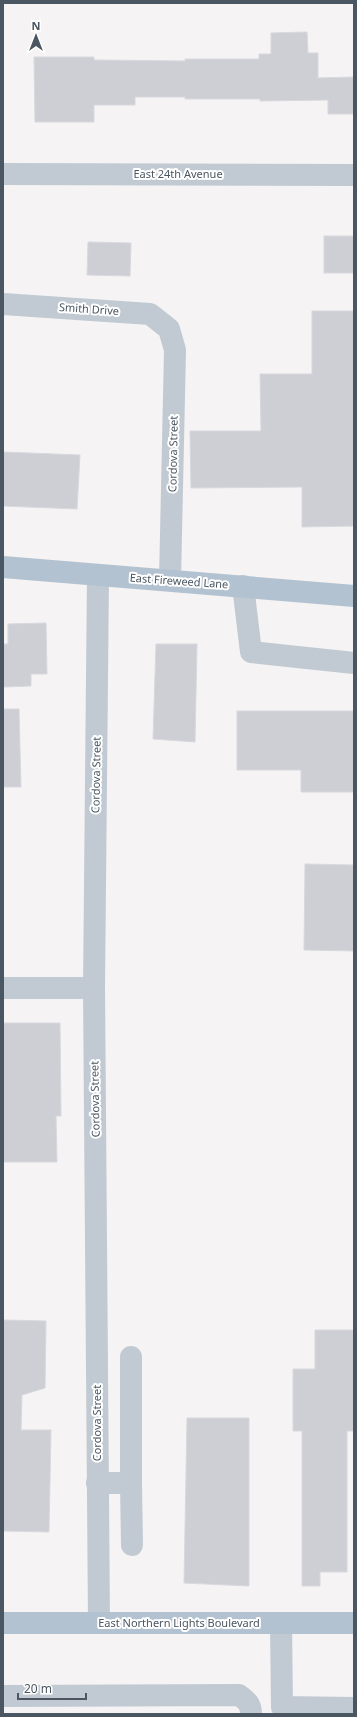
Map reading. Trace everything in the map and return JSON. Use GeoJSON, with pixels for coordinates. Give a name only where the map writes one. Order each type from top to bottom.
{"type":"FeatureCollection","features":[{"type":"Feature","properties":{"kind":"main road","name":"East Fireweed Lane"},"geometry":{"type":"LineString","coordinates":[[3,567],[354,596]]}},
{"type":"Feature","properties":{"kind":"main road","name":"East Northern Lights Boulevard"},"geometry":{"type":"LineString","coordinates":[[3,1623],[354,1623]]}},
{"type":"Feature","properties":{"kind":"street","name":"East 24th Avenue"},"geometry":{"type":"LineString","coordinates":[[3,174],[354,175]]}},
{"type":"Feature","properties":{"kind":"street","name":"Smith Drive"},"geometry":{"type":"LineString","coordinates":[[3,304],[150,314],[169,329]]}},
{"type":"Feature","properties":{"kind":"street","name":"Cordova Street"},"geometry":{"type":"LineString","coordinates":[[169,329],[175,350],[170,580]]}},
{"type":"Feature","properties":{"kind":"street","name":"Cordova Street"},"geometry":{"type":"LineString","coordinates":[[98,575],[94,988],[99,1623]]}},
{"type":"Feature","properties":{"kind":"street"},"geometry":{"type":"LineString","coordinates":[[243,586],[251,652],[354,663]]}},
{"type":"Feature","properties":{"kind":"street"},"geometry":{"type":"LineString","coordinates":[[3,988],[94,988]]}},
{"type":"Feature","properties":{"kind":"street"},"geometry":{"type":"LineString","coordinates":[[131,1357],[132,1545]]}},
{"type":"Feature","properties":{"kind":"street"},"geometry":{"type":"LineString","coordinates":[[97,1411],[131,1411]]}},
{"type":"Feature","properties":{"kind":"street"},"geometry":{"type":"LineString","coordinates":[[97,1483],[131,1483]]}},
{"type":"Feature","properties":{"kind":"street"},"geometry":{"type":"LineString","coordinates":[[281,1623],[282,1707],[354,1708]]}},
{"type":"Feature","properties":{"kind":"street"},"geometry":{"type":"LineString","coordinates":[[3,1696],[239,1696],[248,1701],[251,1708],[251,1714]]}},
{"type":"Feature","properties":{"kind":"building"},"geometry":{"type":"Polygon","coordinates":[[[307,32],[308,53],[318,53],[318,78],[354,77],[354,114],[328,114],[328,100],[260,101],[260,99],[135,97],[135,105],[94,105],[94,122],[35,122],[34,57],[94,57],[94,60],[185,61],[185,59],[259,59],[259,54],[271,54],[271,33],[307,32]]]}},
{"type":"Feature","properties":{"kind":"building"},"geometry":{"type":"Polygon","coordinates":[[[324,236],[354,236],[354,273],[324,273],[324,236]]]}},
{"type":"Feature","properties":{"kind":"building"},"geometry":{"type":"Polygon","coordinates":[[[88,242],[131,243],[130,276],[87,275],[88,242]]]}},
{"type":"Feature","properties":{"kind":"building"},"geometry":{"type":"Polygon","coordinates":[[[312,311],[354,311],[354,526],[302,527],[302,487],[191,488],[190,431],[261,431],[260,374],[312,374],[312,311]]]}},
{"type":"Feature","properties":{"kind":"building"},"geometry":{"type":"Polygon","coordinates":[[[3,452],[80,455],[77,509],[3,506],[3,452]]]}},
{"type":"Feature","properties":{"kind":"building"},"geometry":{"type":"Polygon","coordinates":[[[46,623],[47,674],[31,674],[31,686],[3,687],[3,644],[8,644],[8,624],[46,623]]]}},
{"type":"Feature","properties":{"kind":"building"},"geometry":{"type":"Polygon","coordinates":[[[156,644],[197,644],[195,742],[153,739],[156,644]]]}},
{"type":"Feature","properties":{"kind":"building"},"geometry":{"type":"Polygon","coordinates":[[[3,709],[19,709],[21,787],[3,787],[3,709]]]}},
{"type":"Feature","properties":{"kind":"building"},"geometry":{"type":"Polygon","coordinates":[[[237,711],[354,711],[354,792],[301,792],[301,770],[237,770],[237,711]]]}},
{"type":"Feature","properties":{"kind":"building"},"geometry":{"type":"Polygon","coordinates":[[[305,864],[354,865],[354,951],[304,950],[305,864]]]}},
{"type":"Feature","properties":{"kind":"building"},"geometry":{"type":"Polygon","coordinates":[[[3,1023],[60,1023],[61,1116],[56,1116],[57,1162],[3,1162],[3,1023]]]}},
{"type":"Feature","properties":{"kind":"building"},"geometry":{"type":"Polygon","coordinates":[[[3,1320],[46,1321],[45,1388],[22,1395],[21,1430],[51,1430],[49,1532],[3,1531],[3,1320]]]}},
{"type":"Feature","properties":{"kind":"building"},"geometry":{"type":"Polygon","coordinates":[[[315,1330],[354,1330],[354,1431],[347,1431],[347,1572],[320,1572],[320,1586],[302,1586],[302,1431],[293,1431],[293,1369],[315,1369],[315,1330]]]}},
{"type":"Feature","properties":{"kind":"building"},"geometry":{"type":"Polygon","coordinates":[[[187,1418],[249,1418],[249,1586],[184,1583],[187,1418]]]}}]}
